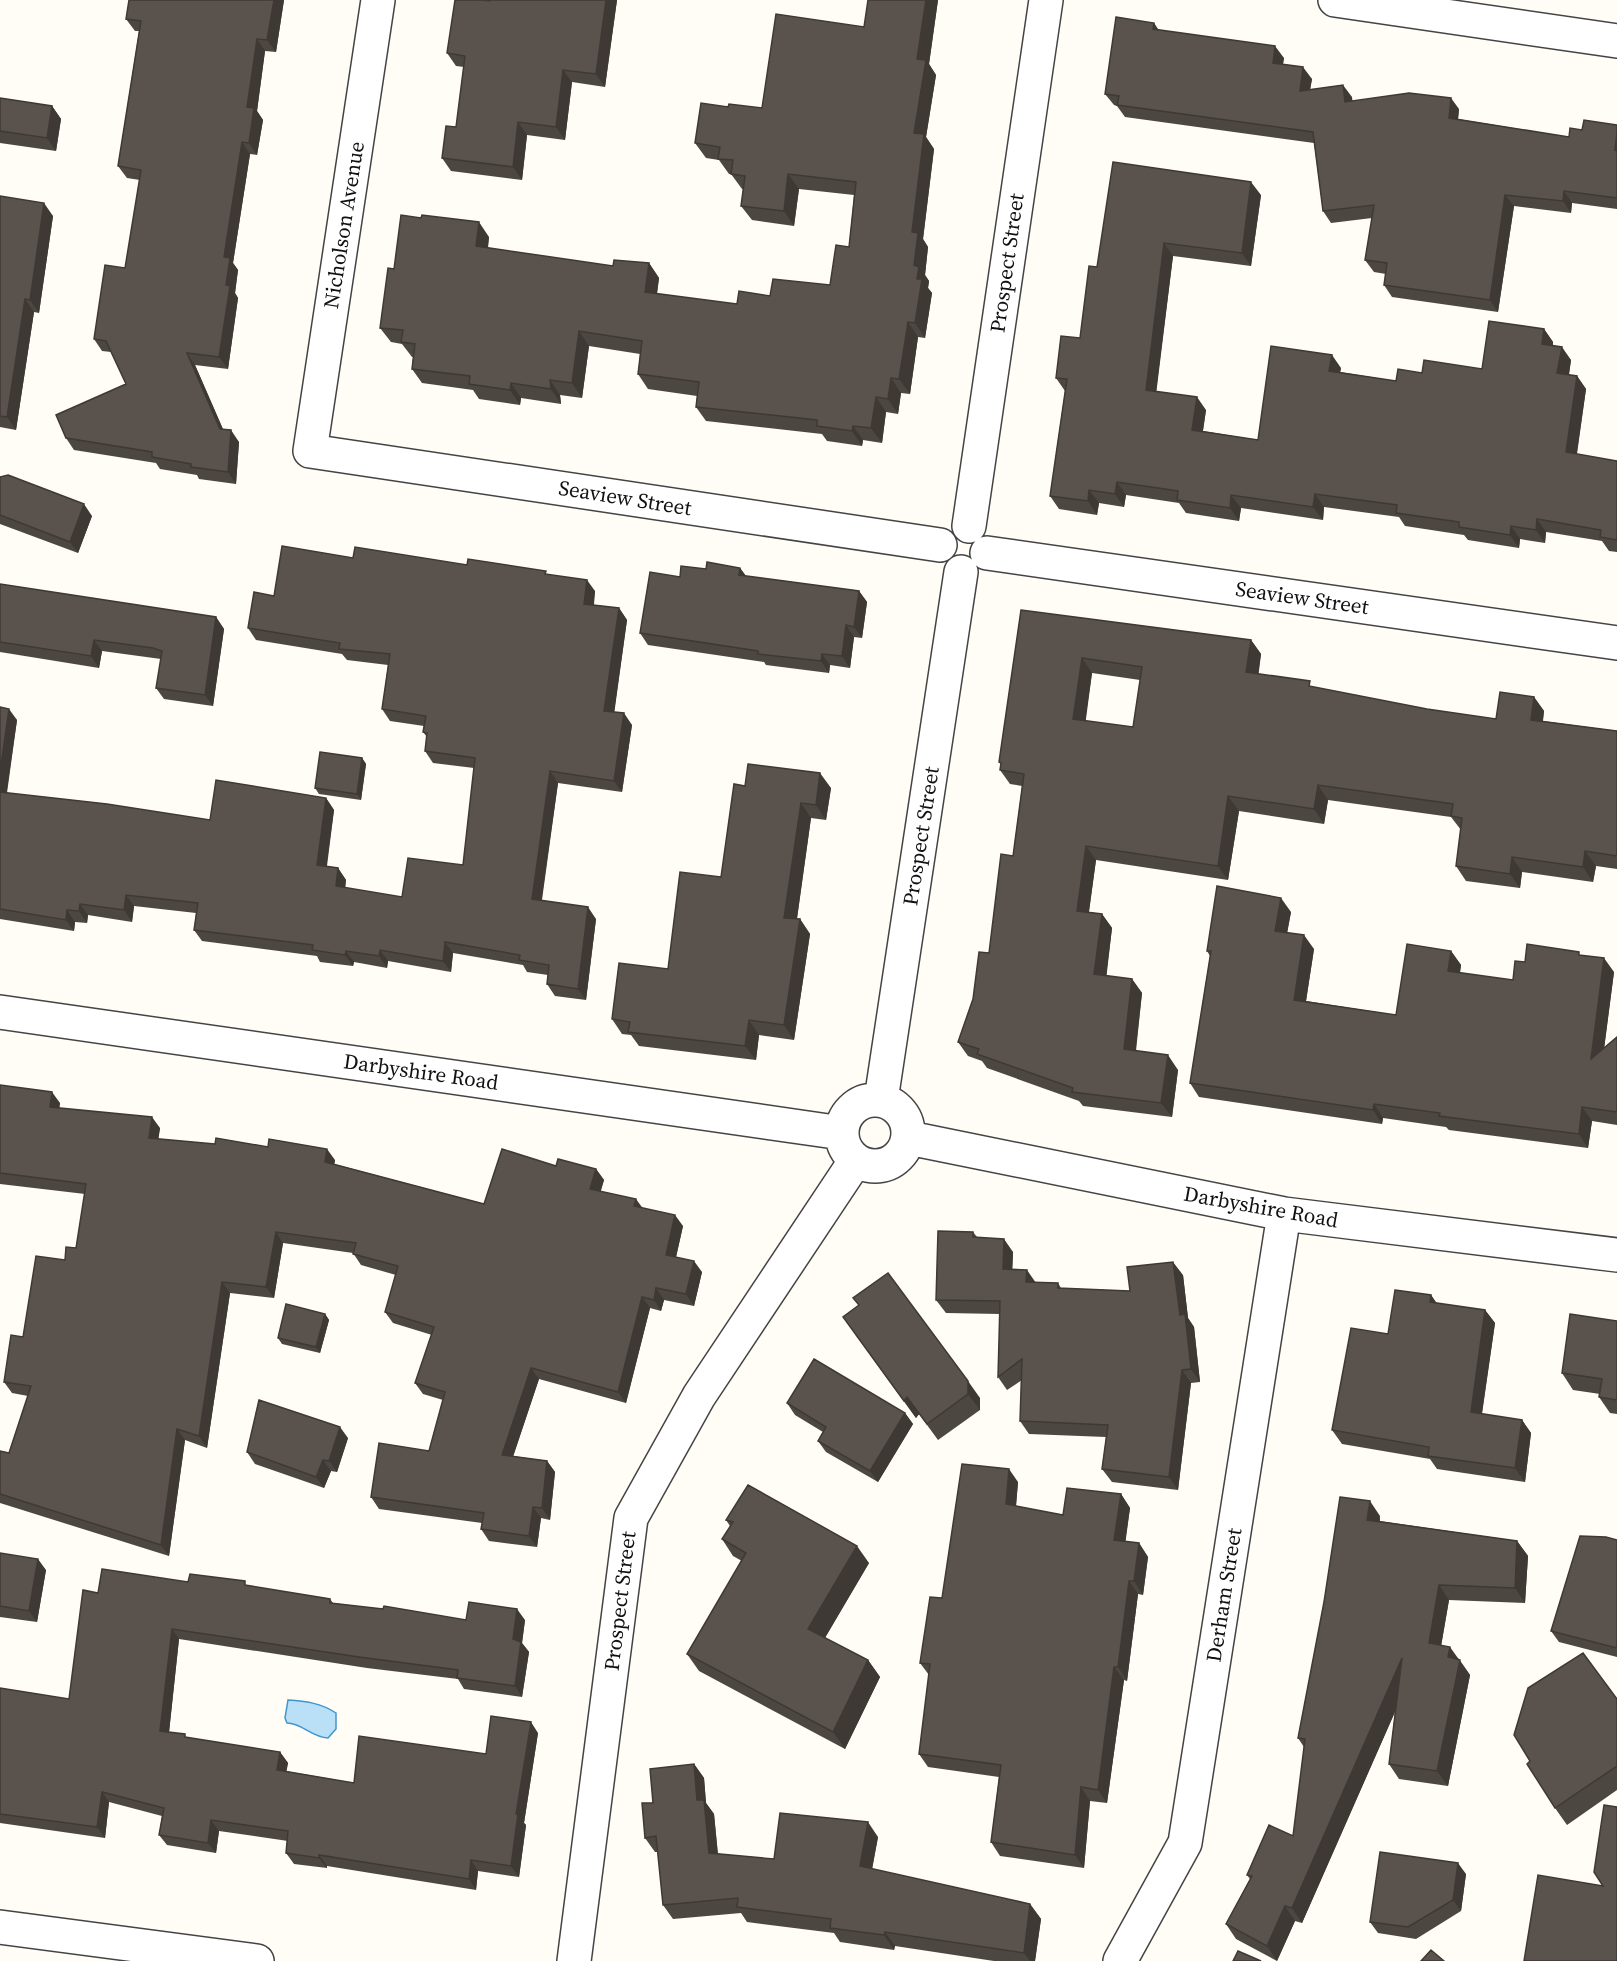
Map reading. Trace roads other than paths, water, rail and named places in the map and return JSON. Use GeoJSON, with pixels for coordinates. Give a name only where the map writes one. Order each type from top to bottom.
{"type":"FeatureCollection","features":[{"type":"Feature","properties":{"kind":"street","name":"Nicholson Avenue"},"geometry":{"type":"LineString","coordinates":[[310,451],[378,0]]}},
{"type":"Feature","properties":{"kind":"street","name":"Prospect Street"},"geometry":{"type":"LineString","coordinates":[[969,526],[1046,0]]}},
{"type":"Feature","properties":{"kind":"street"},"geometry":{"type":"LineString","coordinates":[[1335,0],[1617,41]]}},
{"type":"Feature","properties":{"kind":"street","name":"Seaview Street"},"geometry":{"type":"LineString","coordinates":[[310,451],[940,545]]}},
{"type":"Feature","properties":{"kind":"street"},"geometry":{"type":"LineString","coordinates":[[969,526],[975,528],[985,538],[988,545],[985,559],[975,570],[961,572],[948,566],[943,560],[940,545],[947,532],[954,528],[969,526]]}},
{"type":"Feature","properties":{"kind":"street","name":"Seaview Street"},"geometry":{"type":"LineString","coordinates":[[987,553],[1617,643]]}},
{"type":"Feature","properties":{"kind":"street","name":"Prospect Street"},"geometry":{"type":"LineString","coordinates":[[881,1100],[961,572]]}},
{"type":"Feature","properties":{"kind":"street","name":"Darbyshire Road"},"geometry":{"type":"LineString","coordinates":[[0,1012],[849,1147]]}},
{"type":"Feature","properties":{"kind":"street"},"geometry":{"type":"LineString","coordinates":[[870,1100],[881,1100],[891,1103],[906,1117],[909,1138],[900,1155],[892,1162],[874,1167],[849,1147],[845,1117],[851,1109],[870,1100]]}},
{"type":"Feature","properties":{"kind":"street","name":"Darbyshire Road"},"geometry":{"type":"LineString","coordinates":[[909,1138],[1284,1214],[1617,1255]]}},
{"type":"Feature","properties":{"kind":"street","name":"Prospect Street"},"geometry":{"type":"LineString","coordinates":[[574,1961],[631,1518],[699,1396],[849,1147]]}},
{"type":"Feature","properties":{"kind":"street","name":"Derham Street"},"geometry":{"type":"LineString","coordinates":[[1120,1961],[1185,1843],[1284,1214]]}},
{"type":"Feature","properties":{"kind":"street"},"geometry":{"type":"LineString","coordinates":[[0,1927],[257,1961]]}},
{"type":"Feature","properties":{"kind":"water"},"geometry":{"type":"Polygon","coordinates":[[[288,1700],[313,1703],[336,1713],[336,1729],[328,1738],[287,1723],[285,1718],[288,1700]]]}}]}
